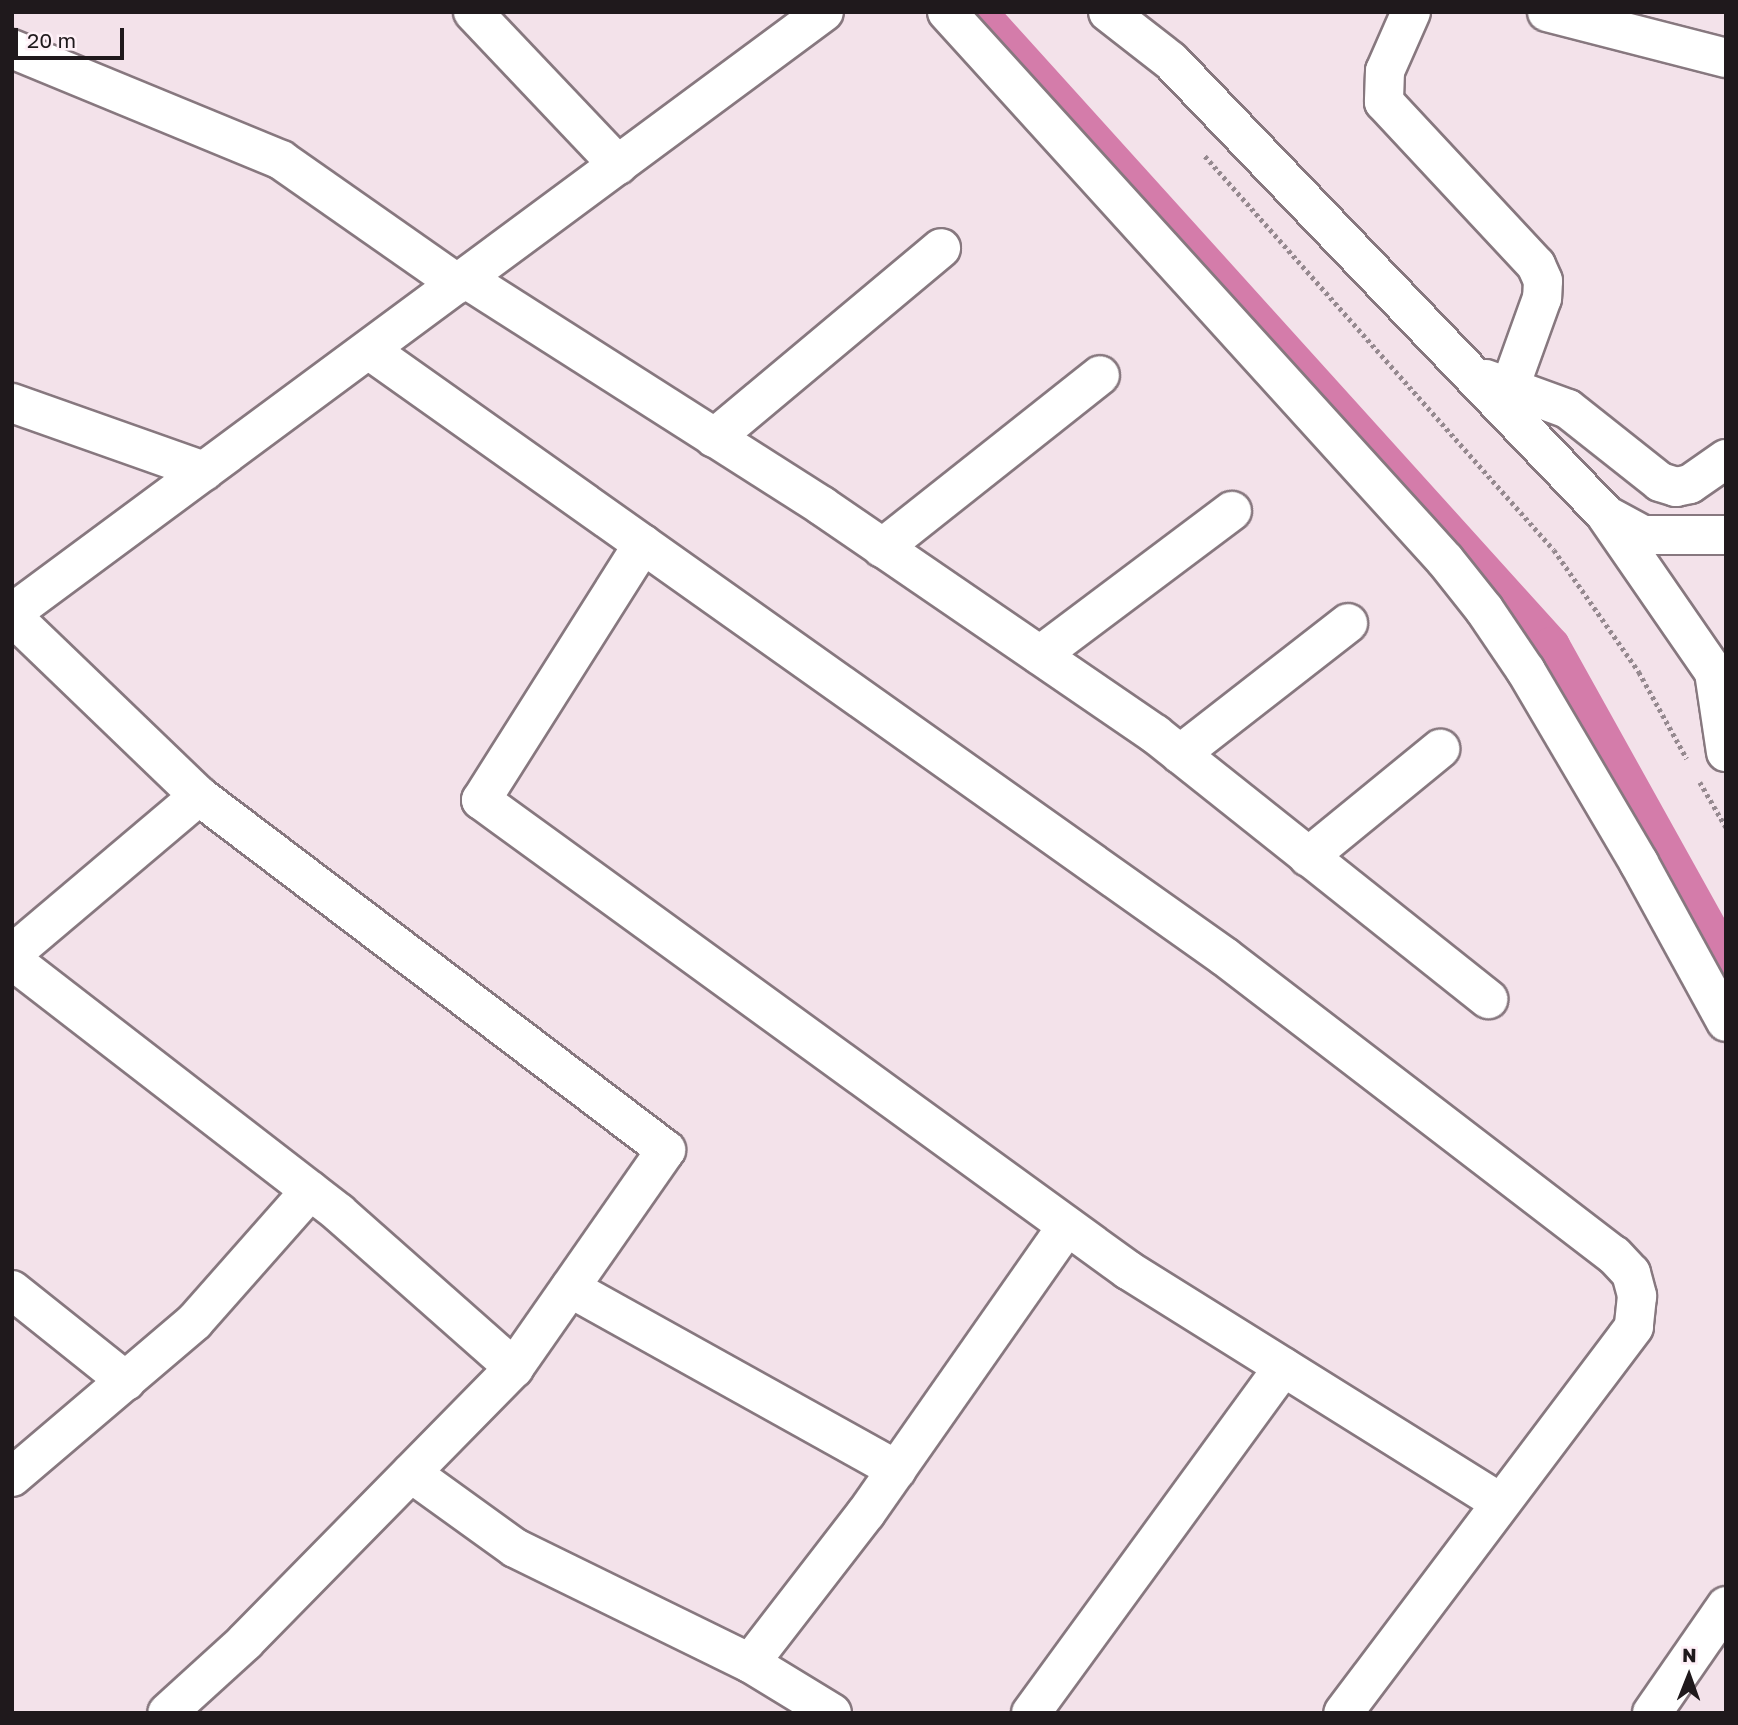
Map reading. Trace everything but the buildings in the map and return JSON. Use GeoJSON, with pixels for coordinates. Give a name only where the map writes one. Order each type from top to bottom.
{"type":"FeatureCollection","features":[{"type":"Feature","properties":{"kind":"street"},"geometry":{"type":"LineString","coordinates":[[473,12],[618,165]]}},
{"type":"Feature","properties":{"kind":"street"},"geometry":{"type":"LineString","coordinates":[[167,1713],[245,1642],[514,1368],[666,1150],[199,796],[12,615],[824,12]]}},
{"type":"Feature","properties":{"kind":"street"},"geometry":{"type":"LineString","coordinates":[[947,12],[1445,560],[1484,609],[1625,839],[1726,1022]]}},
{"type":"Feature","properties":{"kind":"street"},"geometry":{"type":"LineString","coordinates":[[1108,12],[1165,55],[1474,374],[1606,515],[1714,672],[1726,752]]}},
{"type":"Feature","properties":{"kind":"street"},"geometry":{"type":"LineString","coordinates":[[1411,12],[1385,71],[1381,86],[1384,102],[1536,265],[1543,281],[1542,298],[1510,387]]}},
{"type":"Feature","properties":{"kind":"street"},"geometry":{"type":"LineString","coordinates":[[1546,12],[1726,58]]}},
{"type":"Feature","properties":{"kind":"street"},"geometry":{"type":"LineString","coordinates":[[12,49],[281,160],[462,281],[714,438],[1040,655],[1180,754],[1488,999]]}},
{"type":"Feature","properties":{"kind":"street"},"geometry":{"type":"LineString","coordinates":[[714,438],[941,248]]}},
{"type":"Feature","properties":{"kind":"street"},"geometry":{"type":"LineString","coordinates":[[369,350],[1225,957],[1614,1255],[1631,1273],[1637,1296],[1634,1327],[1499,1502],[1343,1713]]}},
{"type":"Feature","properties":{"kind":"street"},"geometry":{"type":"LineString","coordinates":[[1474,374],[1568,409],[1660,482],[1676,487],[1690,484],[1726,459]]}},
{"type":"Feature","properties":{"kind":"street"},"geometry":{"type":"LineString","coordinates":[[882,548],[1100,375]]}},
{"type":"Feature","properties":{"kind":"street"},"geometry":{"type":"LineString","coordinates":[[12,403],[205,471]]}},
{"type":"Feature","properties":{"kind":"street"},"geometry":{"type":"LineString","coordinates":[[1040,655],[1233,511]]}},
{"type":"Feature","properties":{"kind":"street"},"geometry":{"type":"LineString","coordinates":[[1606,515],[1643,534],[1726,535]]}},
{"type":"Feature","properties":{"kind":"street"},"geometry":{"type":"LineString","coordinates":[[643,544],[481,800],[1128,1270],[1499,1502]]}},
{"type":"Feature","properties":{"kind":"street"},"geometry":{"type":"LineString","coordinates":[[1180,754],[1348,623]]}},
{"type":"Feature","properties":{"kind":"street"},"geometry":{"type":"LineString","coordinates":[[1308,857],[1440,749]]}},
{"type":"Feature","properties":{"kind":"street"},"geometry":{"type":"LineString","coordinates":[[12,954],[199,796]]}},
{"type":"Feature","properties":{"kind":"street"},"geometry":{"type":"LineString","coordinates":[[12,960],[310,1192],[514,1368]]}},
{"type":"Feature","properties":{"kind":"street"},"geometry":{"type":"LineString","coordinates":[[12,1477],[195,1321],[310,1192]]}},
{"type":"Feature","properties":{"kind":"street"},"geometry":{"type":"LineString","coordinates":[[750,1663],[897,1470],[1067,1226]]}},
{"type":"Feature","properties":{"kind":"street"},"geometry":{"type":"LineString","coordinates":[[570,1288],[897,1470]]}},
{"type":"Feature","properties":{"kind":"street"},"geometry":{"type":"LineString","coordinates":[[12,1290],[126,1381]]}},
{"type":"Feature","properties":{"kind":"street"},"geometry":{"type":"LineString","coordinates":[[1031,1713],[1283,1367]]}},
{"type":"Feature","properties":{"kind":"street"},"geometry":{"type":"LineString","coordinates":[[411,1473],[515,1548],[750,1663],[832,1713]]}},
{"type":"Feature","properties":{"kind":"street"},"geometry":{"type":"LineString","coordinates":[[1652,1713],[1726,1606]]}},
{"type":"Feature","properties":{"kind":"path"},"geometry":{"type":"LineString","coordinates":[[1198,148],[1554,550],[1632,661],[1689,763]]}},
{"type":"Feature","properties":{"kind":"path"},"geometry":{"type":"LineString","coordinates":[[1695,774],[1726,827]]}},
{"type":"Feature","properties":{"kind":"waterway"},"geometry":{"type":"LineString","coordinates":[[978,12],[1551,646],[1726,960]]}}]}
